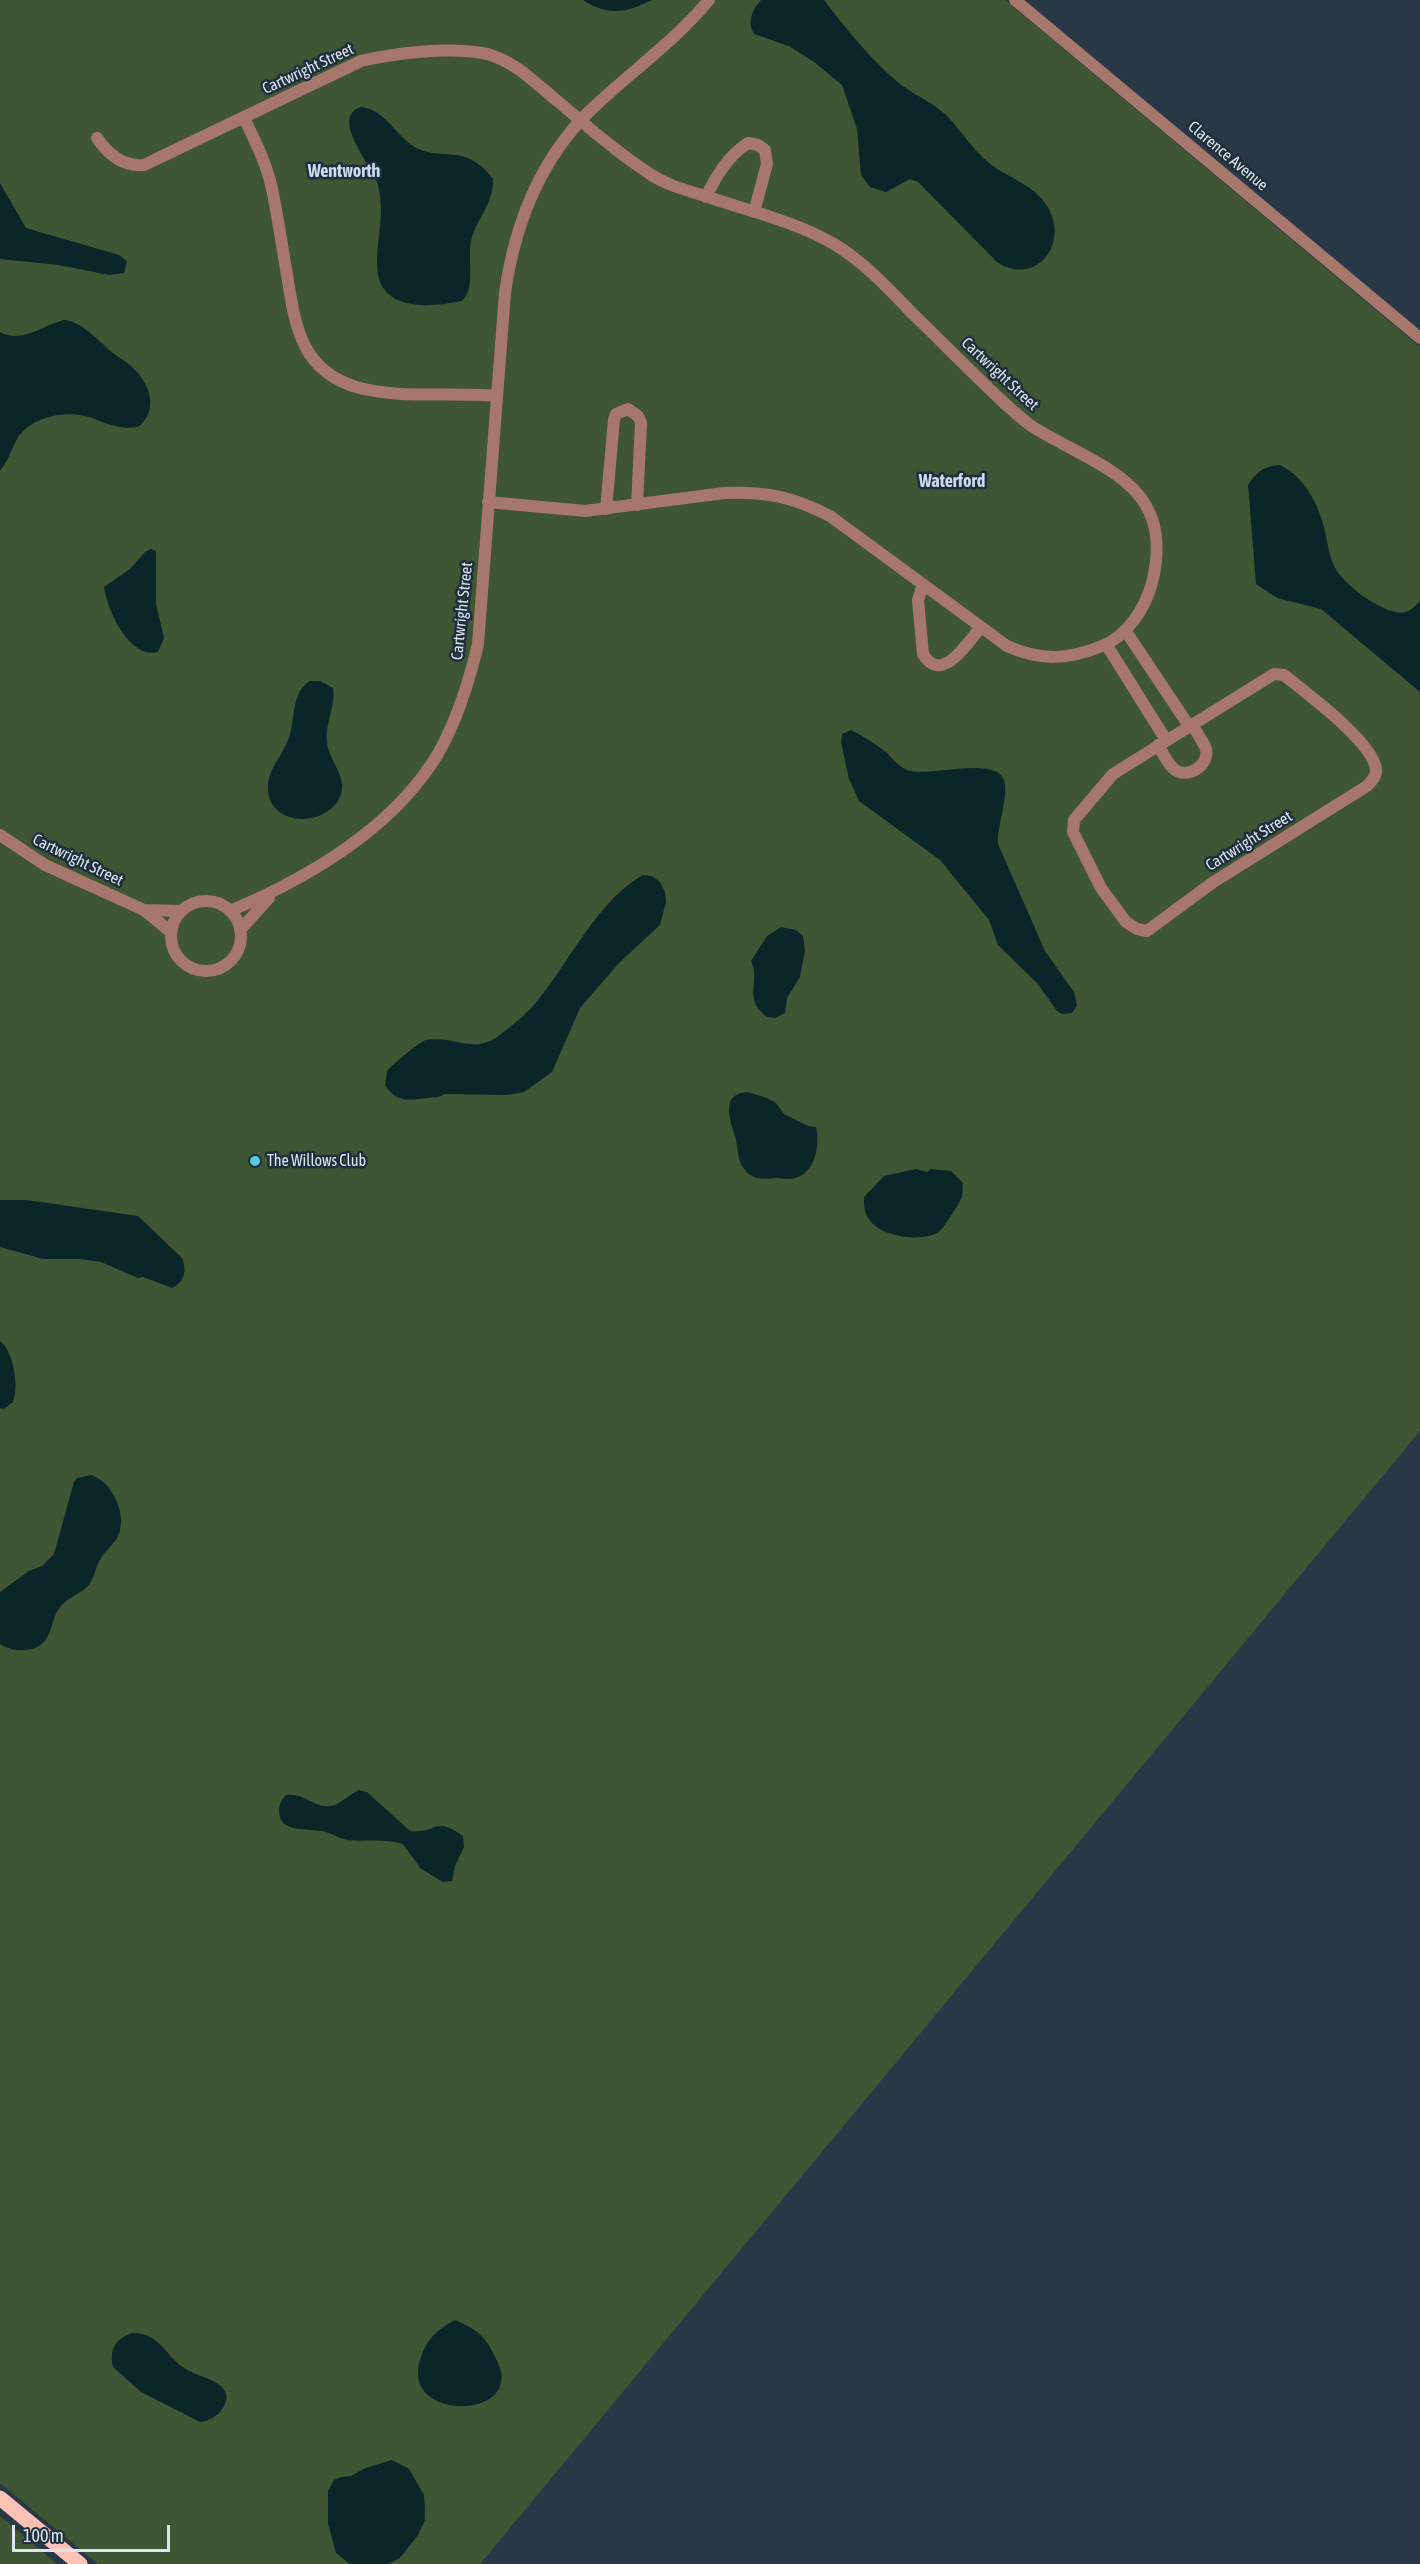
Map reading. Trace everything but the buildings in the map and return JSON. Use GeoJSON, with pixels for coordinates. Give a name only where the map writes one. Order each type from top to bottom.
{"type":"FeatureCollection","features":[{"type":"Feature","properties":{"kind":"main road"},"geometry":{"type":"LineString","coordinates":[[0,2498],[80,2564]]}},
{"type":"Feature","properties":{"kind":"street","name":"Cartwright Street"},"geometry":{"type":"LineString","coordinates":[[230,911],[276,891],[364,834],[414,787],[438,752],[457,714],[470,680],[478,644],[505,293],[510,254],[532,192],[553,156],[581,120],[677,33],[709,0]]}},
{"type":"Feature","properties":{"kind":"street","name":"Clarence Avenue"},"geometry":{"type":"LineString","coordinates":[[1014,0],[1420,338]]}},
{"type":"Feature","properties":{"kind":"street","name":"Cartwright Street"},"geometry":{"type":"LineString","coordinates":[[97,138],[106,152],[114,157],[138,166],[144,165],[361,61],[399,53],[469,52],[505,60],[652,176],[817,235],[852,256],[1021,419],[1108,467],[1133,489],[1141,499],[1156,534],[1157,556],[1151,587],[1137,615],[1125,630],[1106,644],[1069,657],[1046,658],[1024,654],[1007,646],[830,516],[785,496],[767,493],[724,493],[585,511],[488,502]]}},
{"type":"Feature","properties":{"kind":"street"},"geometry":{"type":"LineString","coordinates":[[244,118],[265,163],[272,190],[296,327],[311,356],[334,378],[357,387],[410,393],[497,396]]}},
{"type":"Feature","properties":{"kind":"street"},"geometry":{"type":"LineString","coordinates":[[706,197],[722,167],[740,148],[748,143],[758,145],[765,150],[767,164],[754,212]]}},
{"type":"Feature","properties":{"kind":"street"},"geometry":{"type":"LineString","coordinates":[[606,509],[614,420],[616,414],[628,409],[639,416],[641,423],[637,506]]}},
{"type":"Feature","properties":{"kind":"street"},"geometry":{"type":"LineString","coordinates":[[923,585],[918,600],[922,654],[927,662],[934,666],[949,663],[980,628]]}},
{"type":"Feature","properties":{"kind":"street"},"geometry":{"type":"LineString","coordinates":[[1106,644],[1162,743],[1174,769],[1184,774],[1193,772],[1205,759],[1206,751],[1125,630]]}},
{"type":"Feature","properties":{"kind":"street","name":"Cartwright Street"},"geometry":{"type":"LineString","coordinates":[[1274,674],[1284,675],[1346,726],[1374,762],[1375,777],[1367,786],[1212,883],[1148,932],[1137,929],[1126,922],[1101,888],[1072,826],[1074,820],[1113,774],[1190,725],[1265,678],[1274,674]]}},
{"type":"Feature","properties":{"kind":"street","name":"Cartwright Street"},"geometry":{"type":"LineString","coordinates":[[0,835],[45,866],[144,910],[171,932]]}},
{"type":"Feature","properties":{"kind":"street","name":"Cartwright Street"},"geometry":{"type":"LineString","coordinates":[[240,930],[252,914],[276,891]]}},
{"type":"Feature","properties":{"kind":"street"},"geometry":{"type":"LineString","coordinates":[[206,902],[214,903],[230,911],[240,930],[238,950],[225,965],[206,971],[196,970],[180,959],[174,951],[171,932],[181,912],[188,906],[206,902]]}},
{"type":"Feature","properties":{"kind":"street","name":"Cartwright Street"},"geometry":{"type":"LineString","coordinates":[[144,910],[181,912]]}},
{"type":"Feature","properties":{"kind":"green space"},"geometry":{"type":"Polygon","coordinates":[[[0,0],[1005,0],[1420,347],[1420,1431],[480,2564],[388,2564],[406,2549],[425,2513],[424,2498],[409,2469],[366,2468],[351,2476],[334,2480],[330,2515],[331,2536],[341,2555],[350,2564],[98,2564],[0,2483],[0,0]]]}},
{"type":"Feature","properties":{"kind":"green space"},"geometry":{"type":"Polygon","coordinates":[[[0,2516],[57,2564],[0,2564],[0,2516]]]}},
{"type":"Feature","properties":{"kind":"shaded area"},"geometry":{"type":"Polygon","coordinates":[[[583,0],[652,0],[634,8],[617,11],[600,9],[583,0]]]}},
{"type":"Feature","properties":{"kind":"shaded area"},"geometry":{"type":"Polygon","coordinates":[[[761,0],[824,0],[889,75],[944,113],[988,162],[1041,198],[1051,213],[1055,228],[1048,254],[1039,263],[1027,269],[1013,269],[998,263],[918,182],[910,179],[886,192],[870,187],[861,175],[857,129],[842,85],[814,62],[789,46],[754,34],[751,25],[752,16],[761,0]]]}},
{"type":"Feature","properties":{"kind":"shaded area"},"geometry":{"type":"Polygon","coordinates":[[[361,107],[383,117],[413,146],[433,153],[463,156],[483,167],[493,179],[489,202],[472,237],[469,288],[462,301],[420,305],[406,303],[385,291],[379,279],[377,263],[381,213],[380,193],[374,175],[355,142],[349,121],[352,112],[361,107]]]}},
{"type":"Feature","properties":{"kind":"shaded area"},"geometry":{"type":"Polygon","coordinates":[[[0,183],[26,228],[119,255],[127,261],[124,273],[109,275],[59,265],[0,259],[0,183]]]}},
{"type":"Feature","properties":{"kind":"shaded area"},"geometry":{"type":"Polygon","coordinates":[[[64,320],[87,331],[130,365],[142,378],[150,402],[146,418],[138,427],[125,428],[83,415],[51,416],[23,431],[0,471],[0,332],[16,336],[24,335],[64,320]]]}},
{"type":"Feature","properties":{"kind":"shaded area"},"geometry":{"type":"Polygon","coordinates":[[[1280,465],[1297,477],[1310,493],[1322,521],[1332,562],[1349,584],[1368,599],[1388,610],[1405,612],[1420,601],[1420,692],[1321,609],[1277,598],[1256,584],[1248,485],[1261,470],[1280,465]]]}},
{"type":"Feature","properties":{"kind":"shaded area"},"geometry":{"type":"Polygon","coordinates":[[[151,549],[156,551],[156,604],[164,638],[158,652],[148,652],[129,641],[115,620],[104,587],[130,569],[145,552],[151,549]]]}},
{"type":"Feature","properties":{"kind":"shaded area"},"geometry":{"type":"Polygon","coordinates":[[[310,681],[320,681],[333,688],[327,742],[342,787],[335,805],[325,813],[313,818],[301,819],[289,817],[278,811],[271,802],[268,781],[288,741],[297,698],[304,685],[310,681]]]}},
{"type":"Feature","properties":{"kind":"shaded area"},"geometry":{"type":"Polygon","coordinates":[[[851,730],[882,749],[898,765],[907,770],[917,772],[988,769],[998,773],[1004,780],[1005,794],[998,844],[1045,951],[1074,992],[1077,1005],[1072,1013],[1062,1014],[1057,1011],[1037,983],[998,945],[989,920],[940,860],[859,801],[849,779],[841,742],[842,734],[851,730]]]}},
{"type":"Feature","properties":{"kind":"shaded area"},"geometry":{"type":"Polygon","coordinates":[[[643,875],[652,876],[660,882],[665,892],[666,902],[660,925],[620,962],[580,1008],[552,1072],[524,1092],[507,1095],[445,1094],[409,1100],[398,1098],[389,1091],[385,1085],[387,1071],[426,1040],[482,1044],[501,1034],[516,1022],[550,985],[612,899],[643,875]]]}},
{"type":"Feature","properties":{"kind":"shaded area"},"geometry":{"type":"Polygon","coordinates":[[[781,927],[796,930],[803,936],[805,951],[800,977],[787,998],[785,1013],[775,1018],[767,1017],[755,1003],[754,969],[751,961],[767,936],[781,927]]]}},
{"type":"Feature","properties":{"kind":"shaded area"},"geometry":{"type":"Polygon","coordinates":[[[747,1092],[767,1098],[776,1103],[784,1114],[808,1126],[816,1127],[815,1157],[808,1170],[802,1175],[790,1179],[766,1179],[752,1176],[745,1170],[739,1156],[729,1109],[733,1097],[747,1092]]]}},
{"type":"Feature","properties":{"kind":"shaded area"},"geometry":{"type":"Polygon","coordinates":[[[916,1169],[927,1172],[931,1169],[951,1171],[963,1183],[962,1197],[958,1204],[941,1230],[931,1235],[900,1236],[880,1229],[867,1216],[864,1197],[884,1176],[916,1169]]]}},
{"type":"Feature","properties":{"kind":"shaded area"},"geometry":{"type":"Polygon","coordinates":[[[0,1200],[27,1200],[138,1216],[182,1258],[184,1271],[182,1279],[172,1288],[143,1277],[138,1278],[101,1262],[79,1259],[43,1259],[0,1247],[0,1200]]]}},
{"type":"Feature","properties":{"kind":"shaded area"},"geometry":{"type":"Polygon","coordinates":[[[0,1341],[9,1353],[15,1379],[13,1402],[4,1409],[0,1408],[0,1341]]]}},
{"type":"Feature","properties":{"kind":"shaded area"},"geometry":{"type":"Polygon","coordinates":[[[91,1475],[99,1478],[105,1484],[116,1500],[121,1518],[118,1536],[101,1558],[90,1584],[61,1606],[43,1643],[24,1650],[14,1650],[0,1644],[0,1592],[29,1571],[42,1566],[54,1554],[74,1482],[77,1478],[91,1475]]]}},
{"type":"Feature","properties":{"kind":"shaded area"},"geometry":{"type":"Polygon","coordinates":[[[359,1790],[367,1792],[410,1831],[441,1826],[463,1836],[464,1847],[455,1866],[452,1881],[443,1882],[420,1868],[403,1844],[347,1840],[324,1832],[295,1828],[281,1819],[280,1805],[286,1795],[294,1795],[322,1806],[328,1806],[335,1805],[359,1790]]]}},
{"type":"Feature","properties":{"kind":"shaded area"},"geometry":{"type":"Polygon","coordinates":[[[455,2320],[482,2336],[498,2363],[501,2382],[494,2395],[479,2403],[461,2406],[443,2403],[427,2395],[419,2380],[420,2360],[425,2347],[437,2332],[455,2320]]]}},
{"type":"Feature","properties":{"kind":"shaded area"},"geometry":{"type":"Polygon","coordinates":[[[132,2333],[149,2336],[184,2368],[221,2387],[226,2392],[226,2399],[221,2411],[213,2418],[200,2422],[141,2392],[113,2367],[112,2361],[113,2350],[117,2342],[132,2333]]]}},
{"type":"Feature","properties":{"kind":"shaded area"},"geometry":{"type":"Polygon","coordinates":[[[392,2460],[409,2469],[424,2495],[425,2520],[418,2535],[400,2558],[388,2564],[350,2564],[336,2553],[328,2523],[328,2491],[334,2480],[392,2460]]]}},
{"type":"Feature","properties":{"kind":"place","name":"The Willows Club"},"geometry":{"type":"Point","coordinates":[255,1161]}},
{"type":"Feature","properties":{"kind":"district","name":"Wentworth"},"geometry":{"type":"Point","coordinates":[344,171]}},
{"type":"Feature","properties":{"kind":"district","name":"Waterford"},"geometry":{"type":"Point","coordinates":[952,481]}}]}
